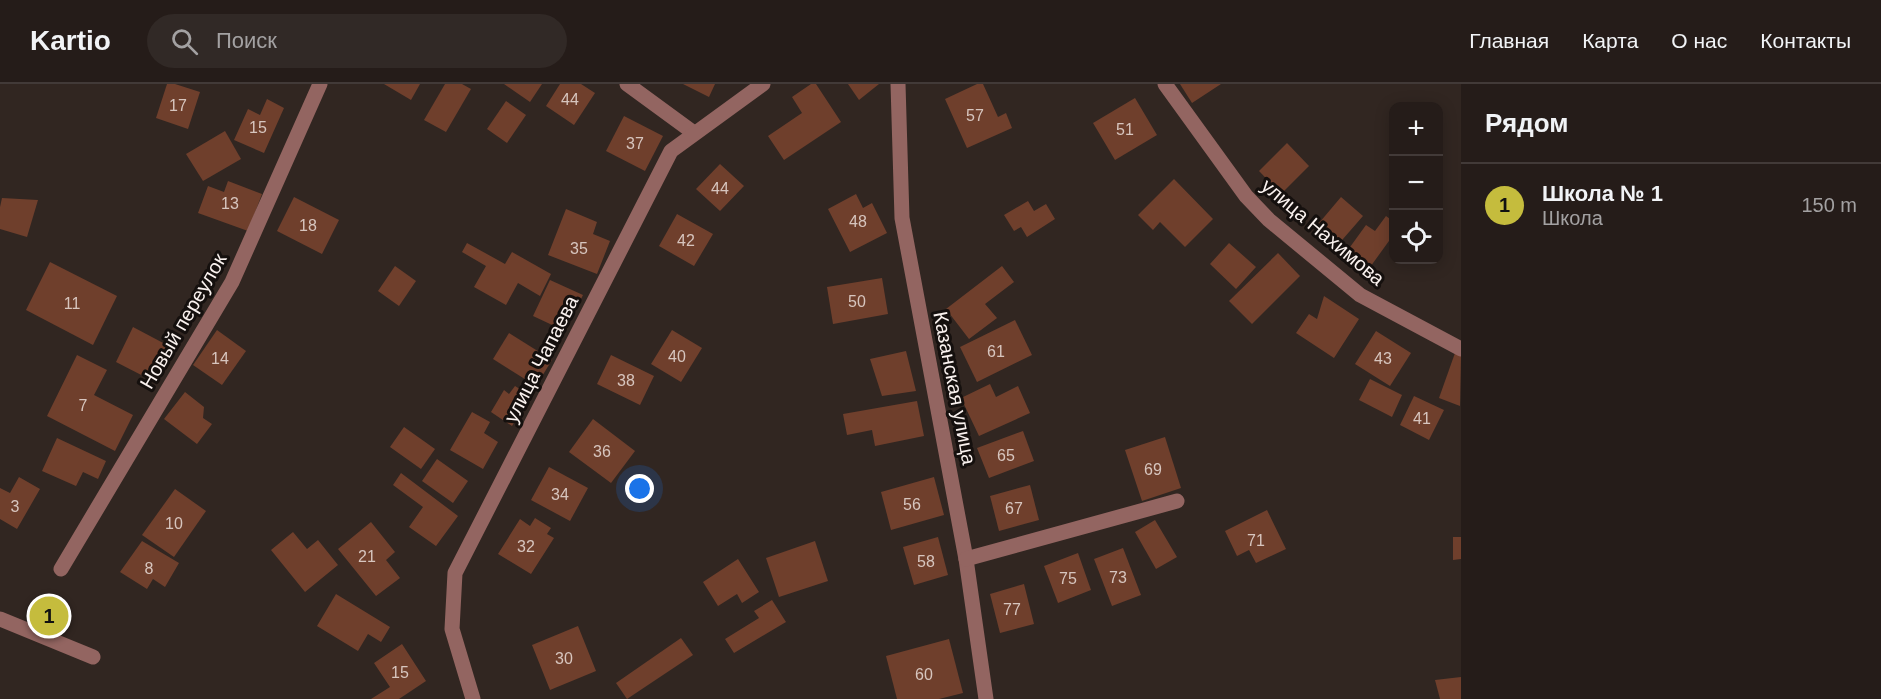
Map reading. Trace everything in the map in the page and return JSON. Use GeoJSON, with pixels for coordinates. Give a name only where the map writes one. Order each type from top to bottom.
{"type":"FeatureCollection","features":[{"type":"Feature","properties":{"kind":"street","name":"Новый переулок"},"geometry":{"type":"LineString","coordinates":[[61,569],[232,282],[320,84]]}},
{"type":"Feature","properties":{"kind":"street"},"geometry":{"type":"LineString","coordinates":[[627,84],[694,133]]}},
{"type":"Feature","properties":{"kind":"street","name":"улица Чапаева"},"geometry":{"type":"LineString","coordinates":[[473,699],[452,629],[455,573],[671,151],[763,84]]}},
{"type":"Feature","properties":{"kind":"street","name":"Казанская улица"},"geometry":{"type":"LineString","coordinates":[[898,84],[902,218],[966,559],[986,699]]}},
{"type":"Feature","properties":{"kind":"street","name":"улица Нахимова"},"geometry":{"type":"LineString","coordinates":[[1165,84],[1246,196],[1269,220],[1360,296],[1461,349]]}},
{"type":"Feature","properties":{"kind":"street"},"geometry":{"type":"LineString","coordinates":[[966,559],[1177,501]]}},
{"type":"Feature","properties":{"kind":"street"},"geometry":{"type":"LineString","coordinates":[[0,619],[93,657]]}},
{"type":"Feature","properties":{"kind":"building"},"geometry":{"type":"Polygon","coordinates":[[[167,84],[175,84],[200,92],[188,129],[156,118],[167,84]]]}},
{"type":"Feature","properties":{"kind":"building"},"geometry":{"type":"Polygon","coordinates":[[[384,84],[420,84],[411,100],[384,84]]]}},
{"type":"Feature","properties":{"kind":"building"},"geometry":{"type":"Polygon","coordinates":[[[445,84],[462,84],[471,89],[446,132],[424,120],[445,84]]]}},
{"type":"Feature","properties":{"kind":"building"},"geometry":{"type":"Polygon","coordinates":[[[504,84],[542,84],[530,102],[504,84]]]}},
{"type":"Feature","properties":{"kind":"building"},"geometry":{"type":"Polygon","coordinates":[[[560,84],[581,84],[595,93],[574,125],[546,106],[560,84]]]}},
{"type":"Feature","properties":{"kind":"building"},"geometry":{"type":"Polygon","coordinates":[[[683,84],[715,84],[709,97],[683,84]]]}},
{"type":"Feature","properties":{"kind":"building"},"geometry":{"type":"Polygon","coordinates":[[[811,84],[816,84],[841,122],[784,160],[768,136],[802,113],[792,97],[811,84]]]}},
{"type":"Feature","properties":{"kind":"building"},"geometry":{"type":"Polygon","coordinates":[[[848,84],[879,84],[859,100],[848,84]]]}},
{"type":"Feature","properties":{"kind":"building"},"geometry":{"type":"Polygon","coordinates":[[[977,84],[983,84],[998,117],[1006,113],[1012,128],[967,148],[945,99],[977,84]]]}},
{"type":"Feature","properties":{"kind":"building"},"geometry":{"type":"Polygon","coordinates":[[[1180,84],[1221,84],[1192,103],[1180,84]]]}},
{"type":"Feature","properties":{"kind":"building"},"geometry":{"type":"Polygon","coordinates":[[[1135,98],[1157,135],[1115,160],[1093,123],[1135,98]]]}},
{"type":"Feature","properties":{"kind":"building"},"geometry":{"type":"Polygon","coordinates":[[[267,99],[284,108],[264,153],[234,140],[248,109],[260,115],[267,99]]]}},
{"type":"Feature","properties":{"kind":"building"},"geometry":{"type":"Polygon","coordinates":[[[506,101],[526,115],[507,143],[487,129],[506,101]]]}},
{"type":"Feature","properties":{"kind":"building"},"geometry":{"type":"Polygon","coordinates":[[[624,116],[663,136],[645,171],[606,151],[624,116]]]}},
{"type":"Feature","properties":{"kind":"building"},"geometry":{"type":"Polygon","coordinates":[[[225,131],[241,159],[203,181],[186,154],[225,131]]]}},
{"type":"Feature","properties":{"kind":"building"},"geometry":{"type":"Polygon","coordinates":[[[1287,143],[1309,166],[1281,194],[1259,171],[1287,143]]]}},
{"type":"Feature","properties":{"kind":"building"},"geometry":{"type":"Polygon","coordinates":[[[720,164],[744,186],[720,211],[696,189],[720,164]]]}},
{"type":"Feature","properties":{"kind":"building"},"geometry":{"type":"Polygon","coordinates":[[[1174,179],[1213,219],[1185,247],[1160,222],[1153,230],[1138,215],[1174,179]]]}},
{"type":"Feature","properties":{"kind":"building"},"geometry":{"type":"Polygon","coordinates":[[[228,181],[262,194],[248,231],[198,213],[208,186],[224,192],[228,181]]]}},
{"type":"Feature","properties":{"kind":"building"},"geometry":{"type":"Polygon","coordinates":[[[856,194],[863,208],[872,203],[887,233],[850,252],[828,209],[856,194]]]}},
{"type":"Feature","properties":{"kind":"building"},"geometry":{"type":"Polygon","coordinates":[[[294,197],[339,220],[322,254],[277,231],[294,197]]]}},
{"type":"Feature","properties":{"kind":"building"},"geometry":{"type":"Polygon","coordinates":[[[1341,197],[1363,216],[1336,247],[1314,229],[1341,197]]]}},
{"type":"Feature","properties":{"kind":"building"},"geometry":{"type":"Polygon","coordinates":[[[2,198],[38,200],[27,237],[0,229],[2,198]]]}},
{"type":"Feature","properties":{"kind":"building"},"geometry":{"type":"Polygon","coordinates":[[[1028,201],[1034,211],[1046,204],[1055,219],[1027,237],[1021,227],[1014,231],[1004,215],[1028,201]]]}},
{"type":"Feature","properties":{"kind":"building"},"geometry":{"type":"Polygon","coordinates":[[[566,209],[597,222],[593,234],[610,241],[597,274],[548,255],[566,209]]]}},
{"type":"Feature","properties":{"kind":"building"},"geometry":{"type":"Polygon","coordinates":[[[677,214],[713,234],[694,266],[659,246],[677,214]]]}},
{"type":"Feature","properties":{"kind":"building"},"geometry":{"type":"Polygon","coordinates":[[[1386,216],[1389,218],[1389,241],[1368,270],[1345,254],[1366,225],[1375,231],[1386,216]]]}},
{"type":"Feature","properties":{"kind":"building"},"geometry":{"type":"Polygon","coordinates":[[[467,243],[505,264],[512,252],[551,274],[540,296],[518,283],[506,305],[474,287],[486,266],[462,252],[467,243]]]}},
{"type":"Feature","properties":{"kind":"building"},"geometry":{"type":"Polygon","coordinates":[[[1229,243],[1256,267],[1236,289],[1210,264],[1229,243]]]}},
{"type":"Feature","properties":{"kind":"building"},"geometry":{"type":"Polygon","coordinates":[[[1278,253],[1300,276],[1252,324],[1229,301],[1278,253]]]}},
{"type":"Feature","properties":{"kind":"building"},"geometry":{"type":"Polygon","coordinates":[[[50,262],[117,296],[93,345],[26,310],[50,262]]]}},
{"type":"Feature","properties":{"kind":"building"},"geometry":{"type":"Polygon","coordinates":[[[395,266],[416,281],[399,306],[378,291],[395,266]]]}},
{"type":"Feature","properties":{"kind":"building"},"geometry":{"type":"Polygon","coordinates":[[[1002,266],[1014,282],[985,304],[997,318],[969,339],[946,309],[1002,266]]]}},
{"type":"Feature","properties":{"kind":"building"},"geometry":{"type":"Polygon","coordinates":[[[882,278],[888,314],[833,324],[827,287],[882,278]]]}},
{"type":"Feature","properties":{"kind":"building"},"geometry":{"type":"Polygon","coordinates":[[[550,280],[583,295],[565,331],[533,316],[550,280]]]}},
{"type":"Feature","properties":{"kind":"building"},"geometry":{"type":"Polygon","coordinates":[[[1324,296],[1359,319],[1334,358],[1296,333],[1309,314],[1317,319],[1324,296]]]}},
{"type":"Feature","properties":{"kind":"building"},"geometry":{"type":"Polygon","coordinates":[[[1015,320],[1032,355],[977,382],[960,347],[1015,320]]]}},
{"type":"Feature","properties":{"kind":"building"},"geometry":{"type":"Polygon","coordinates":[[[133,327],[167,345],[149,379],[116,362],[133,327]]]}},
{"type":"Feature","properties":{"kind":"building"},"geometry":{"type":"Polygon","coordinates":[[[217,330],[246,351],[222,385],[193,365],[217,330]]]}},
{"type":"Feature","properties":{"kind":"building"},"geometry":{"type":"Polygon","coordinates":[[[672,330],[702,348],[681,382],[651,364],[672,330]]]}},
{"type":"Feature","properties":{"kind":"building"},"geometry":{"type":"Polygon","coordinates":[[[1376,331],[1411,353],[1390,386],[1355,364],[1376,331]]]}},
{"type":"Feature","properties":{"kind":"building"},"geometry":{"type":"Polygon","coordinates":[[[509,333],[552,360],[536,386],[493,359],[509,333]]]}},
{"type":"Feature","properties":{"kind":"building"},"geometry":{"type":"Polygon","coordinates":[[[906,351],[916,391],[882,396],[870,359],[906,351]]]}},
{"type":"Feature","properties":{"kind":"building"},"geometry":{"type":"Polygon","coordinates":[[[1455,353],[1461,356],[1460,406],[1439,398],[1455,353]]]}},
{"type":"Feature","properties":{"kind":"building"},"geometry":{"type":"Polygon","coordinates":[[[77,355],[107,370],[94,395],[133,415],[115,451],[47,416],[77,355]]]}},
{"type":"Feature","properties":{"kind":"building"},"geometry":{"type":"Polygon","coordinates":[[[611,355],[654,376],[640,405],[597,384],[611,355]]]}},
{"type":"Feature","properties":{"kind":"building"},"geometry":{"type":"Polygon","coordinates":[[[1370,379],[1402,395],[1392,417],[1359,400],[1370,379]]]}},
{"type":"Feature","properties":{"kind":"building"},"geometry":{"type":"Polygon","coordinates":[[[990,384],[996,397],[1018,386],[1030,413],[979,436],[961,398],[990,384]]]}},
{"type":"Feature","properties":{"kind":"building"},"geometry":{"type":"Polygon","coordinates":[[[515,386],[531,396],[512,426],[491,412],[504,390],[509,394],[515,386]]]}},
{"type":"Feature","properties":{"kind":"building"},"geometry":{"type":"Polygon","coordinates":[[[185,392],[204,407],[203,418],[212,424],[197,444],[164,419],[185,392]]]}},
{"type":"Feature","properties":{"kind":"building"},"geometry":{"type":"Polygon","coordinates":[[[1414,396],[1444,410],[1429,440],[1400,425],[1414,396]]]}},
{"type":"Feature","properties":{"kind":"building"},"geometry":{"type":"Polygon","coordinates":[[[917,401],[924,436],[875,446],[872,430],[847,435],[843,414],[917,401]]]}},
{"type":"Feature","properties":{"kind":"building"},"geometry":{"type":"Polygon","coordinates":[[[472,412],[490,422],[484,433],[498,442],[483,469],[450,450],[472,412]]]}},
{"type":"Feature","properties":{"kind":"building"},"geometry":{"type":"Polygon","coordinates":[[[593,419],[635,451],[611,483],[569,452],[593,419]]]}},
{"type":"Feature","properties":{"kind":"building"},"geometry":{"type":"Polygon","coordinates":[[[404,427],[435,449],[421,469],[390,447],[404,427]]]}},
{"type":"Feature","properties":{"kind":"building"},"geometry":{"type":"Polygon","coordinates":[[[1023,431],[1034,461],[989,478],[977,448],[1023,431]]]}},
{"type":"Feature","properties":{"kind":"building"},"geometry":{"type":"Polygon","coordinates":[[[1165,437],[1181,488],[1142,501],[1125,450],[1165,437]]]}},
{"type":"Feature","properties":{"kind":"building"},"geometry":{"type":"Polygon","coordinates":[[[57,438],[106,461],[98,479],[83,472],[76,486],[42,471],[57,438]]]}},
{"type":"Feature","properties":{"kind":"building"},"geometry":{"type":"Polygon","coordinates":[[[437,459],[468,481],[453,503],[422,481],[437,459]]]}},
{"type":"Feature","properties":{"kind":"building"},"geometry":{"type":"Polygon","coordinates":[[[549,467],[588,488],[570,521],[531,500],[549,467]]]}},
{"type":"Feature","properties":{"kind":"building"},"geometry":{"type":"Polygon","coordinates":[[[401,473],[458,516],[436,546],[409,527],[423,507],[393,485],[401,473]]]}},
{"type":"Feature","properties":{"kind":"building"},"geometry":{"type":"Polygon","coordinates":[[[19,477],[40,489],[17,529],[0,519],[0,488],[10,493],[19,477]]]}},
{"type":"Feature","properties":{"kind":"building"},"geometry":{"type":"Polygon","coordinates":[[[934,477],[944,515],[891,530],[881,492],[934,477]]]}},
{"type":"Feature","properties":{"kind":"building"},"geometry":{"type":"Polygon","coordinates":[[[1030,485],[1039,520],[999,531],[990,496],[1030,485]]]}},
{"type":"Feature","properties":{"kind":"building"},"geometry":{"type":"Polygon","coordinates":[[[175,489],[206,511],[174,557],[142,535],[175,489]]]}},
{"type":"Feature","properties":{"kind":"building"},"geometry":{"type":"Polygon","coordinates":[[[1267,510],[1286,549],[1256,563],[1249,550],[1237,556],[1225,531],[1267,510]]]}},
{"type":"Feature","properties":{"kind":"building"},"geometry":{"type":"Polygon","coordinates":[[[535,518],[551,528],[547,534],[554,538],[531,574],[498,554],[520,519],[530,526],[535,518]]]}},
{"type":"Feature","properties":{"kind":"building"},"geometry":{"type":"Polygon","coordinates":[[[1155,520],[1177,557],[1156,569],[1135,532],[1155,520]]]}},
{"type":"Feature","properties":{"kind":"building"},"geometry":{"type":"Polygon","coordinates":[[[371,522],[395,552],[386,560],[400,578],[376,596],[338,549],[371,522]]]}},
{"type":"Feature","properties":{"kind":"building"},"geometry":{"type":"Polygon","coordinates":[[[293,532],[307,549],[318,540],[338,565],[305,592],[271,550],[293,532]]]}},
{"type":"Feature","properties":{"kind":"building"},"geometry":{"type":"Polygon","coordinates":[[[938,537],[948,575],[914,585],[903,547],[938,537]]]}},
{"type":"Feature","properties":{"kind":"building"},"geometry":{"type":"Polygon","coordinates":[[[1453,537],[1461,537],[1461,559],[1453,560],[1453,537]]]}},
{"type":"Feature","properties":{"kind":"building"},"geometry":{"type":"Polygon","coordinates":[[[142,541],[179,563],[165,587],[153,579],[147,589],[120,572],[142,541]]]}},
{"type":"Feature","properties":{"kind":"building"},"geometry":{"type":"Polygon","coordinates":[[[815,541],[828,581],[779,597],[766,558],[815,541]]]}},
{"type":"Feature","properties":{"kind":"building"},"geometry":{"type":"Polygon","coordinates":[[[1123,548],[1141,595],[1112,606],[1094,559],[1123,548]]]}},
{"type":"Feature","properties":{"kind":"building"},"geometry":{"type":"Polygon","coordinates":[[[1078,553],[1091,590],[1058,603],[1044,566],[1078,553]]]}},
{"type":"Feature","properties":{"kind":"building"},"geometry":{"type":"Polygon","coordinates":[[[738,559],[759,592],[742,603],[737,594],[718,606],[703,582],[738,559]]]}},
{"type":"Feature","properties":{"kind":"building"},"geometry":{"type":"Polygon","coordinates":[[[1024,584],[1034,624],[1000,633],[990,594],[1024,584]]]}},
{"type":"Feature","properties":{"kind":"building"},"geometry":{"type":"Polygon","coordinates":[[[336,594],[390,627],[381,642],[368,634],[358,651],[317,626],[336,594]]]}},
{"type":"Feature","properties":{"kind":"building"},"geometry":{"type":"Polygon","coordinates":[[[772,600],[786,622],[734,653],[725,639],[759,618],[754,611],[772,600]]]}},
{"type":"Feature","properties":{"kind":"building"},"geometry":{"type":"Polygon","coordinates":[[[578,626],[596,671],[550,690],[532,645],[578,626]]]}},
{"type":"Feature","properties":{"kind":"building"},"geometry":{"type":"Polygon","coordinates":[[[681,638],[693,655],[627,699],[616,683],[681,638]]]}},
{"type":"Feature","properties":{"kind":"building"},"geometry":{"type":"Polygon","coordinates":[[[949,639],[963,693],[939,699],[897,699],[886,656],[949,639]]]}},
{"type":"Feature","properties":{"kind":"building"},"geometry":{"type":"Polygon","coordinates":[[[402,644],[426,681],[399,699],[371,699],[390,687],[374,663],[402,644]]]}},
{"type":"Feature","properties":{"kind":"building"},"geometry":{"type":"Polygon","coordinates":[[[1461,677],[1461,699],[1440,699],[1435,680],[1461,677]]]}},
{"type":"Feature","properties":{"kind":"place","name":"Школа № 1"},"geometry":{"type":"Point","coordinates":[49,616]}}]}
